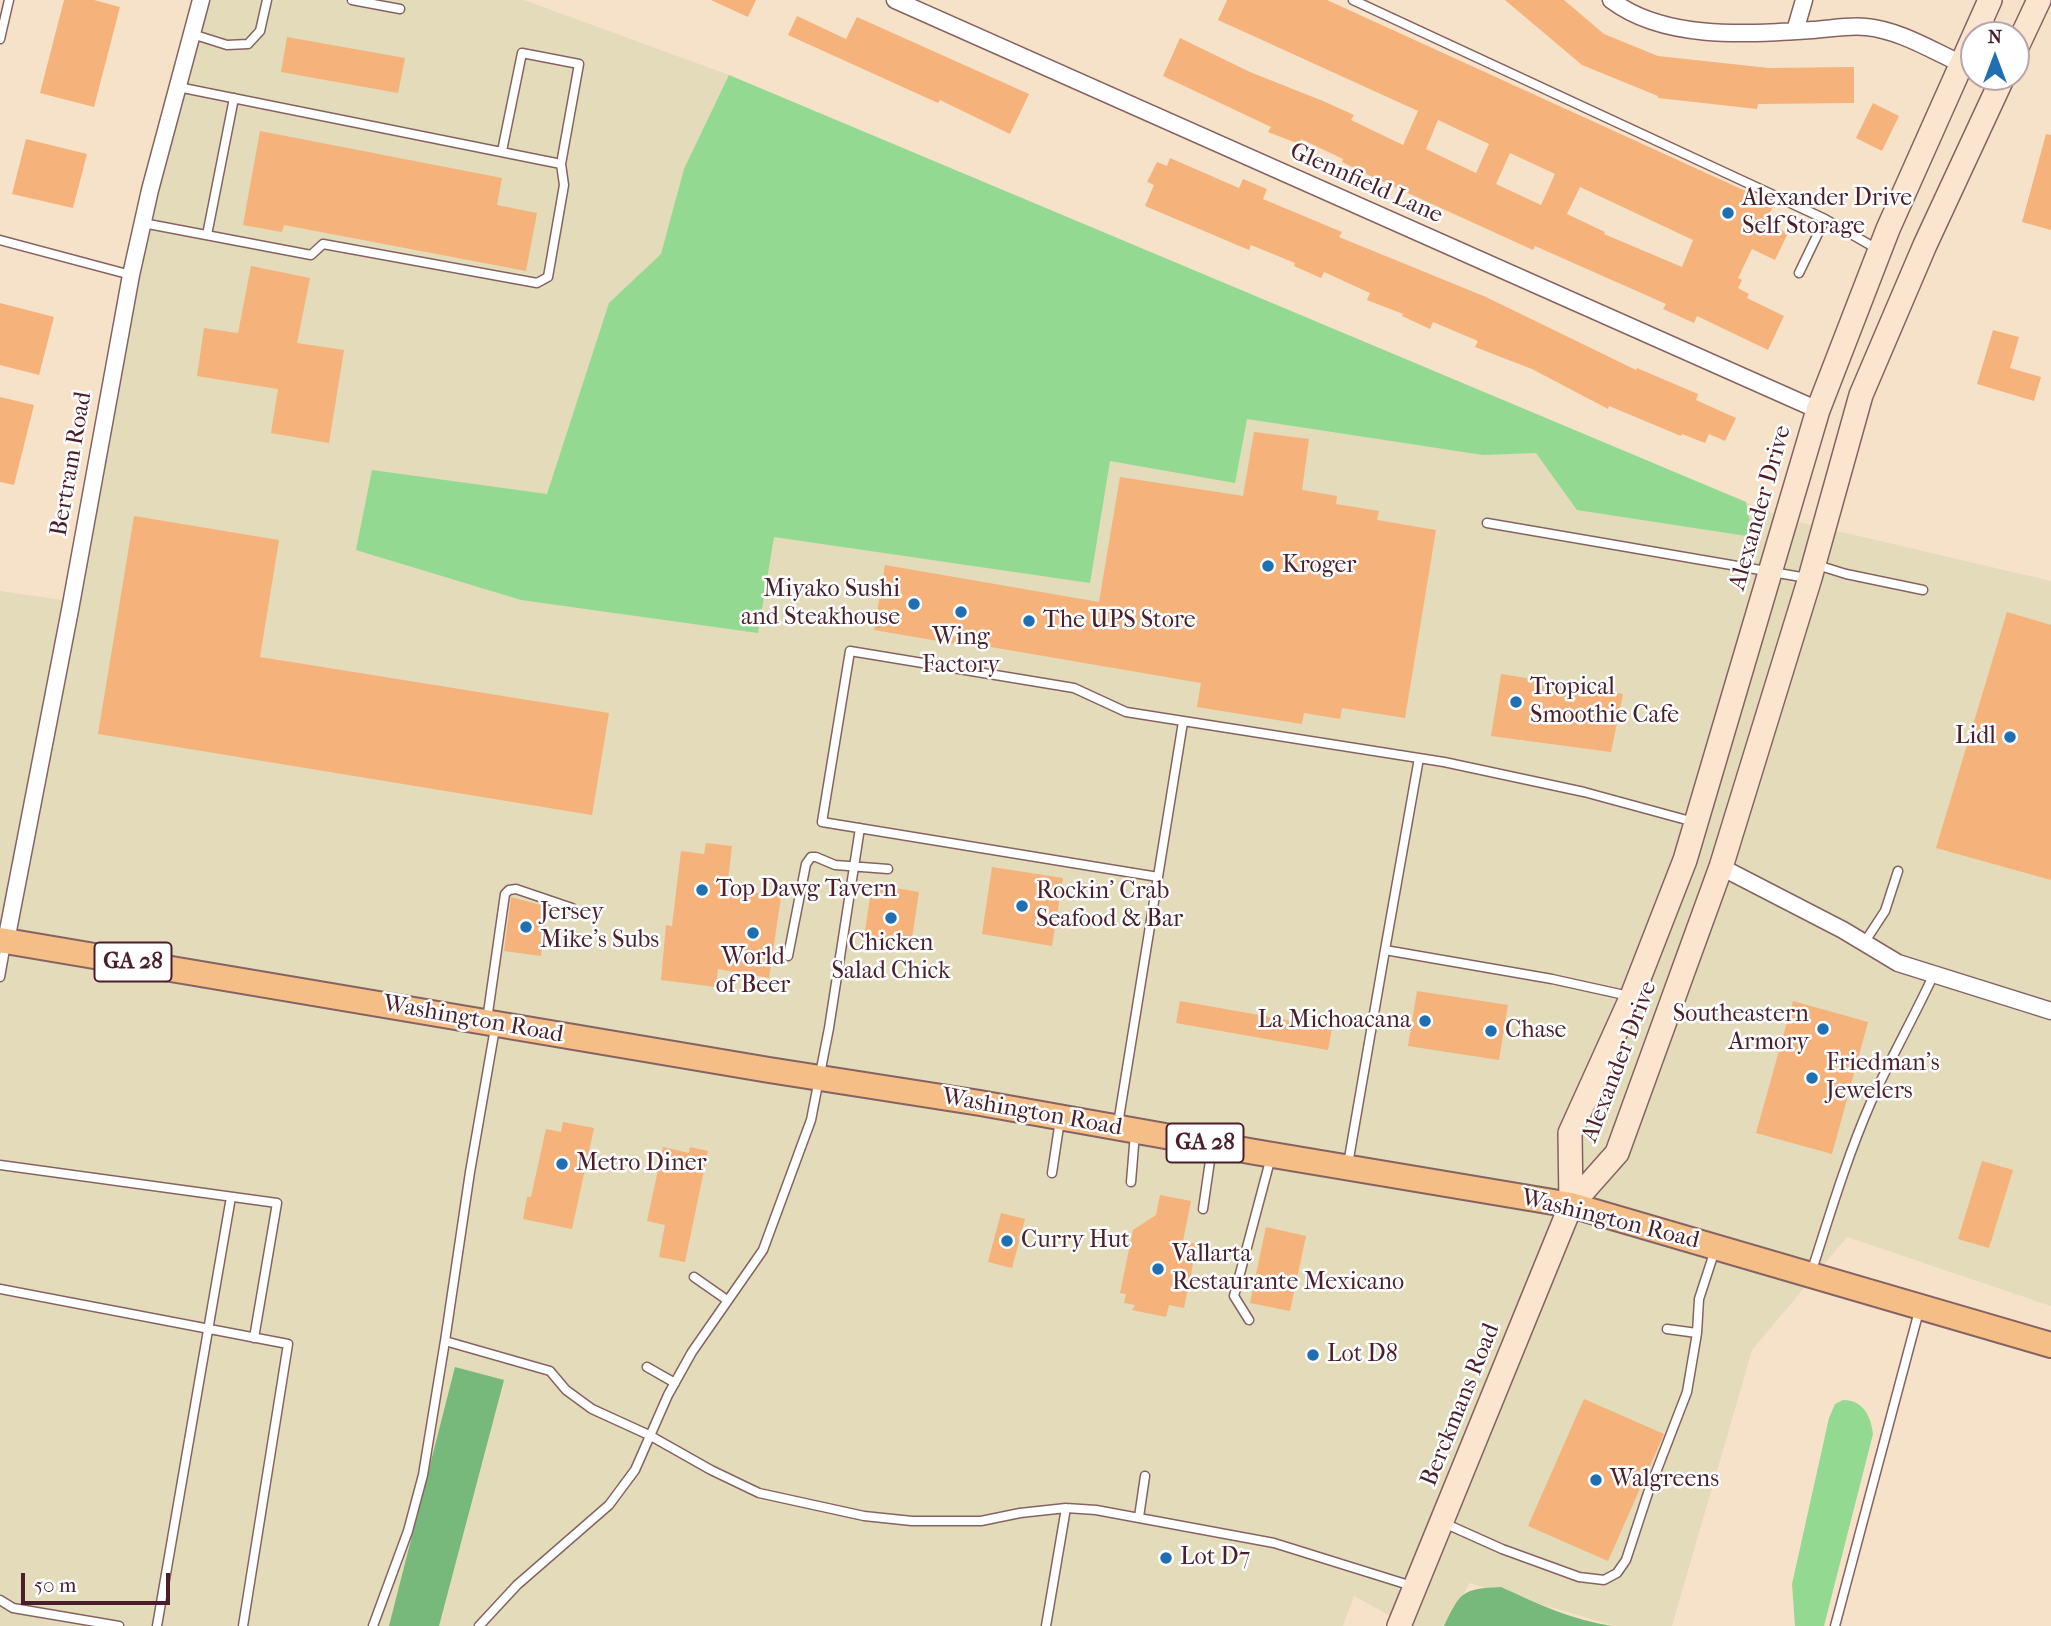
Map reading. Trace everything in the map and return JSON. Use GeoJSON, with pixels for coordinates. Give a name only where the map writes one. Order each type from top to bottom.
{"type":"FeatureCollection","features":[{"type":"Feature","properties":{"kind":"main road","name":"Alexander Drive"},"geometry":{"type":"LineString","coordinates":[[1980,21],[1990,0]]}},
{"type":"Feature","properties":{"kind":"main road"},"geometry":{"type":"LineString","coordinates":[[2029,21],[2039,0]]}},
{"type":"Feature","properties":{"kind":"main road","name":"Alexander Drive"},"geometry":{"type":"LineString","coordinates":[[1571,1205],[1570,1133],[1632,996],[1685,860],[1818,410],[1880,251],[1960,63]]}},
{"type":"Feature","properties":{"kind":"main road","name":"Alexander Drive"},"geometry":{"type":"LineString","coordinates":[[1571,1205],[1618,1153],[1721,867],[1811,571],[1861,395],[1925,245],[1996,91]]}},
{"type":"Feature","properties":{"kind":"main road","name":"Washington Road"},"geometry":{"type":"LineString","coordinates":[[3,940],[1571,1205],[2051,1345]]}},
{"type":"Feature","properties":{"kind":"main road","name":"Berckmans Road"},"geometry":{"type":"LineString","coordinates":[[1399,1626],[1571,1205]]}},
{"type":"Feature","properties":{"kind":"street","name":"Bertram Road"},"geometry":{"type":"LineString","coordinates":[[3,940],[70,610],[131,275],[201,0]]}},
{"type":"Feature","properties":{"kind":"street","name":"Glennfield Lane"},"geometry":{"type":"LineString","coordinates":[[895,0],[1818,410]]}},
{"type":"Feature","properties":{"kind":"street"},"geometry":{"type":"LineString","coordinates":[[1611,0],[1624,10],[1685,30],[1738,33],[1866,26],[1899,35],[1960,63]]}},
{"type":"Feature","properties":{"kind":"street"},"geometry":{"type":"LineString","coordinates":[[1795,31],[1804,0]]}},
{"type":"Feature","properties":{"kind":"street"},"geometry":{"type":"LineString","coordinates":[[1721,867],[1898,963],[2051,1011]]}},
{"type":"Feature","properties":{"kind":"lane"},"geometry":{"type":"LineString","coordinates":[[0,39],[9,0]]}},
{"type":"Feature","properties":{"kind":"lane"},"geometry":{"type":"LineString","coordinates":[[192,34],[227,45],[248,44],[260,31],[267,0]]}},
{"type":"Feature","properties":{"kind":"lane"},"geometry":{"type":"LineString","coordinates":[[352,0],[400,9]]}},
{"type":"Feature","properties":{"kind":"lane"},"geometry":{"type":"LineString","coordinates":[[1353,0],[1825,219],[1880,251]]}},
{"type":"Feature","properties":{"kind":"lane"},"geometry":{"type":"LineString","coordinates":[[143,223],[311,255],[323,244],[537,284],[548,277],[565,185],[561,164],[579,64],[522,52],[502,150]]}},
{"type":"Feature","properties":{"kind":"lane"},"geometry":{"type":"LineString","coordinates":[[178,87],[561,164]]}},
{"type":"Feature","properties":{"kind":"lane"},"geometry":{"type":"LineString","coordinates":[[207,235],[234,98]]}},
{"type":"Feature","properties":{"kind":"lane"},"geometry":{"type":"LineString","coordinates":[[1798,273],[1825,219]]}},
{"type":"Feature","properties":{"kind":"lane"},"geometry":{"type":"LineString","coordinates":[[0,240],[131,275]]}},
{"type":"Feature","properties":{"kind":"lane"},"geometry":{"type":"LineString","coordinates":[[1487,523],[1770,571],[1846,574],[1923,590]]}},
{"type":"Feature","properties":{"kind":"lane"},"geometry":{"type":"LineString","coordinates":[[1158,877],[822,822],[850,651],[1074,688],[1126,712],[1419,758],[1584,792],[1697,822]]}},
{"type":"Feature","properties":{"kind":"lane"},"geometry":{"type":"LineString","coordinates":[[1132,1182],[1126,1129],[1158,877],[1183,722]]}},
{"type":"Feature","properties":{"kind":"lane"},"geometry":{"type":"LineString","coordinates":[[1347,1167],[1419,758]]}},
{"type":"Feature","properties":{"kind":"lane"},"geometry":{"type":"LineString","coordinates":[[480,1626],[517,1585],[609,1505],[635,1470],[649,1434],[692,1352],[763,1250],[811,1120],[829,1028],[860,828]]}},
{"type":"Feature","properties":{"kind":"lane"},"geometry":{"type":"LineString","coordinates":[[788,956],[807,860],[816,857],[835,865],[888,869]]}},
{"type":"Feature","properties":{"kind":"lane"},"geometry":{"type":"LineString","coordinates":[[1864,943],[1885,911],[1898,870]]}},
{"type":"Feature","properties":{"kind":"lane"},"geometry":{"type":"LineString","coordinates":[[373,1626],[408,1531],[423,1475],[491,1023],[506,894],[509,890],[516,889],[572,908]]}},
{"type":"Feature","properties":{"kind":"lane"},"geometry":{"type":"LineString","coordinates":[[0,977],[3,940]]}},
{"type":"Feature","properties":{"kind":"lane"},"geometry":{"type":"LineString","coordinates":[[1385,950],[1632,996]]}},
{"type":"Feature","properties":{"kind":"lane"},"geometry":{"type":"LineString","coordinates":[[1810,1275],[1840,1184],[1870,1106],[1933,976]]}},
{"type":"Feature","properties":{"kind":"lane"},"geometry":{"type":"LineString","coordinates":[[1052,1173],[1061,1117]]}},
{"type":"Feature","properties":{"kind":"lane"},"geometry":{"type":"LineString","coordinates":[[1203,1209],[1212,1144]]}},
{"type":"Feature","properties":{"kind":"lane"},"geometry":{"type":"LineString","coordinates":[[1249,1320],[1234,1296],[1271,1155]]}},
{"type":"Feature","properties":{"kind":"lane"},"geometry":{"type":"LineString","coordinates":[[0,1165],[277,1203],[254,1338]]}},
{"type":"Feature","properties":{"kind":"lane"},"geometry":{"type":"LineString","coordinates":[[157,1626],[231,1197]]}},
{"type":"Feature","properties":{"kind":"lane"},"geometry":{"type":"LineString","coordinates":[[1441,1522],[1502,1549],[1578,1577],[1604,1580],[1617,1573],[1626,1560],[1648,1493],[1687,1392],[1697,1333],[1699,1299],[1716,1247]]}},
{"type":"Feature","properties":{"kind":"lane"},"geometry":{"type":"LineString","coordinates":[[694,1277],[727,1300]]}},
{"type":"Feature","properties":{"kind":"lane"},"geometry":{"type":"LineString","coordinates":[[0,1289],[288,1344],[243,1626]]}},
{"type":"Feature","properties":{"kind":"lane"},"geometry":{"type":"LineString","coordinates":[[1836,1626],[1921,1307]]}},
{"type":"Feature","properties":{"kind":"lane"},"geometry":{"type":"LineString","coordinates":[[1667,1329],[1697,1333]]}},
{"type":"Feature","properties":{"kind":"lane"},"geometry":{"type":"LineString","coordinates":[[444,1341],[550,1371],[566,1390],[592,1409],[649,1434],[711,1470],[759,1493],[864,1516],[912,1521],[981,1521],[1066,1508],[1139,1517],[1274,1543],[1415,1587]]}},
{"type":"Feature","properties":{"kind":"lane"},"geometry":{"type":"LineString","coordinates":[[647,1367],[675,1382]]}},
{"type":"Feature","properties":{"kind":"lane"},"geometry":{"type":"LineString","coordinates":[[1139,1517],[1145,1476]]}},
{"type":"Feature","properties":{"kind":"lane"},"geometry":{"type":"LineString","coordinates":[[1046,1626],[1066,1508]]}},
{"type":"Feature","properties":{"kind":"lane"},"geometry":{"type":"LineString","coordinates":[[0,1601],[13,1608],[119,1626]]}},
{"type":"Feature","properties":{"kind":"shaded area"},"geometry":{"type":"Polygon","coordinates":[[[203,0],[524,0],[729,75],[1786,519],[2051,581],[2051,1306],[1847,1237],[1752,1350],[1672,1626],[1615,1626],[1469,1583],[1448,1626],[1409,1626],[1354,1596],[1343,1626],[0,1626],[0,591],[62,600],[203,0]]]}},
{"type":"Feature","properties":{"kind":"green space"},"geometry":{"type":"Polygon","coordinates":[[[729,75],[1746,502],[1753,537],[1577,510],[1536,453],[1483,455],[1247,419],[1235,483],[1110,461],[1090,583],[774,537],[758,633],[521,600],[356,550],[372,470],[547,494],[609,303],[661,254],[684,169],[729,75]]]}},
{"type":"Feature","properties":{"kind":"green space"},"geometry":{"type":"Polygon","coordinates":[[[455,1367],[504,1380],[439,1626],[389,1626],[455,1367]]]}},
{"type":"Feature","properties":{"kind":"green space"},"geometry":{"type":"Polygon","coordinates":[[[1843,1400],[1856,1403],[1865,1410],[1873,1434],[1824,1626],[1795,1626],[1792,1584],[1829,1418],[1835,1404],[1843,1400]]]}},
{"type":"Feature","properties":{"kind":"green space"},"geometry":{"type":"Polygon","coordinates":[[[1501,1587],[1569,1616],[1612,1626],[1444,1626],[1464,1594],[1478,1589],[1501,1587]]]}},
{"type":"Feature","properties":{"kind":"building"},"geometry":{"type":"Polygon","coordinates":[[[64,0],[94,0],[120,7],[94,107],[40,93],[64,0]]]}},
{"type":"Feature","properties":{"kind":"building"},"geometry":{"type":"Polygon","coordinates":[[[711,0],[756,0],[748,17],[711,0]]]}},
{"type":"Feature","properties":{"kind":"building"},"geometry":{"type":"Polygon","coordinates":[[[1227,0],[1327,0],[1774,204],[1765,223],[1788,233],[1775,260],[1752,249],[1738,278],[1742,280],[1738,288],[1749,294],[1747,298],[1784,316],[1768,350],[1697,316],[1694,323],[1663,309],[1666,304],[1535,246],[1533,250],[1364,173],[1342,162],[1343,159],[1301,139],[1299,144],[1268,132],[1271,127],[1163,76],[1180,38],[1250,72],[1354,115],[1351,120],[1403,145],[1418,111],[1218,20],[1227,0]],[[1438,120],[1426,149],[1476,173],[1489,144],[1438,120]],[[1510,153],[1496,184],[1541,205],[1555,174],[1510,153]],[[1580,187],[1567,214],[1605,232],[1604,234],[1682,267],[1693,240],[1580,187]]]}},
{"type":"Feature","properties":{"kind":"building"},"geometry":{"type":"Polygon","coordinates":[[[1505,0],[1564,0],[1604,34],[1658,56],[1769,68],[1854,67],[1854,103],[1758,104],[1757,109],[1658,98],[1582,65],[1505,0]]]}},
{"type":"Feature","properties":{"kind":"building"},"geometry":{"type":"Polygon","coordinates":[[[797,16],[846,39],[857,17],[1029,94],[1010,134],[940,100],[938,103],[788,35],[797,16]]]}},
{"type":"Feature","properties":{"kind":"building"},"geometry":{"type":"Polygon","coordinates":[[[287,37],[405,58],[398,93],[281,72],[287,37]]]}},
{"type":"Feature","properties":{"kind":"building"},"geometry":{"type":"Polygon","coordinates":[[[1873,103],[1899,116],[1882,151],[1856,138],[1873,103]]]}},
{"type":"Feature","properties":{"kind":"building"},"geometry":{"type":"Polygon","coordinates":[[[260,131],[502,178],[497,205],[537,213],[526,271],[284,225],[282,232],[243,225],[260,131]]]}},
{"type":"Feature","properties":{"kind":"building"},"geometry":{"type":"Polygon","coordinates":[[[2046,134],[2051,135],[2051,230],[2022,222],[2046,134]]]}},
{"type":"Feature","properties":{"kind":"building"},"geometry":{"type":"Polygon","coordinates":[[[26,139],[87,154],[73,208],[12,194],[26,139]]]}},
{"type":"Feature","properties":{"kind":"building"},"geometry":{"type":"Polygon","coordinates":[[[1170,158],[1239,188],[1243,179],[1267,189],[1263,199],[1342,232],[1339,237],[1486,297],[1636,370],[1637,368],[1698,394],[1696,400],[1736,418],[1725,441],[1709,434],[1705,443],[1609,406],[1608,409],[1532,369],[1475,347],[1478,341],[1433,322],[1430,329],[1402,316],[1403,314],[1367,300],[1370,293],[1324,272],[1321,278],[1294,266],[1295,263],[1251,245],[1249,250],[1145,206],[1154,185],[1147,182],[1157,162],[1167,166],[1170,158]]]}},
{"type":"Feature","properties":{"kind":"building"},"geometry":{"type":"Polygon","coordinates":[[[251,266],[310,278],[297,343],[344,350],[329,443],[271,433],[278,389],[197,376],[204,328],[238,333],[251,266]]]}},
{"type":"Feature","properties":{"kind":"building"},"geometry":{"type":"Polygon","coordinates":[[[0,303],[54,317],[39,375],[0,365],[0,303]]]}},
{"type":"Feature","properties":{"kind":"building"},"geometry":{"type":"Polygon","coordinates":[[[1993,330],[2019,337],[2010,368],[2041,377],[2034,401],[1977,384],[1993,330]]]}},
{"type":"Feature","properties":{"kind":"building"},"geometry":{"type":"Polygon","coordinates":[[[0,397],[34,405],[14,485],[0,482],[0,397]]]}},
{"type":"Feature","properties":{"kind":"building","name":"Kroger"},"geometry":{"type":"Polygon","coordinates":[[[1254,432],[1309,439],[1302,490],[1337,496],[1336,504],[1379,511],[1377,520],[1436,530],[1405,718],[1342,708],[1340,719],[1304,713],[1302,724],[1197,707],[1201,683],[874,630],[885,565],[1099,602],[1120,477],[1243,496],[1254,432]]]}},
{"type":"Feature","properties":{"kind":"building"},"geometry":{"type":"Polygon","coordinates":[[[134,516],[279,540],[260,657],[609,713],[592,815],[98,734],[134,516]]]}},
{"type":"Feature","properties":{"kind":"building","name":"Lidl"},"geometry":{"type":"Polygon","coordinates":[[[2007,612],[2051,625],[2051,880],[1936,848],[2007,612]]]}},
{"type":"Feature","properties":{"kind":"building"},"geometry":{"type":"Polygon","coordinates":[[[1501,674],[1623,694],[1611,752],[1491,736],[1501,674]]]}},
{"type":"Feature","properties":{"kind":"building","name":"Top Dawg Tavern"},"geometry":{"type":"Polygon","coordinates":[[[706,843],[732,846],[727,888],[781,897],[769,978],[718,969],[716,987],[661,980],[666,925],[672,926],[681,851],[704,854],[706,843]]]}},
{"type":"Feature","properties":{"kind":"building","name":"Rockin' Crab Seafood & Bar"},"geometry":{"type":"Polygon","coordinates":[[[992,867],[1063,878],[1052,946],[982,934],[992,867]]]}},
{"type":"Feature","properties":{"kind":"building","name":"Chicken Salad Chick"},"geometry":{"type":"Polygon","coordinates":[[[872,884],[919,892],[910,952],[863,945],[872,884]]]}},
{"type":"Feature","properties":{"kind":"building","name":"Jersey Mike's Subs"},"geometry":{"type":"Polygon","coordinates":[[[511,897],[548,907],[541,956],[504,951],[511,897]]]}},
{"type":"Feature","properties":{"kind":"building"},"geometry":{"type":"Polygon","coordinates":[[[1417,991],[1508,1005],[1499,1060],[1408,1046],[1417,991]]]}},
{"type":"Feature","properties":{"kind":"building"},"geometry":{"type":"Polygon","coordinates":[[[1180,1001],[1332,1028],[1328,1050],[1176,1023],[1180,1001]]]}},
{"type":"Feature","properties":{"kind":"building","name":"Friedman's Jewelers"},"geometry":{"type":"Polygon","coordinates":[[[1793,1001],[1868,1022],[1832,1154],[1756,1133],[1793,1001]]]}},
{"type":"Feature","properties":{"kind":"building","name":"Metro Diner"},"geometry":{"type":"Polygon","coordinates":[[[563,1122],[594,1128],[572,1229],[523,1219],[527,1197],[531,1197],[546,1129],[561,1132],[563,1122]]]}},
{"type":"Feature","properties":{"kind":"building"},"geometry":{"type":"Polygon","coordinates":[[[663,1147],[689,1153],[690,1147],[708,1151],[685,1262],[659,1257],[665,1225],[647,1221],[663,1147]]]}},
{"type":"Feature","properties":{"kind":"building"},"geometry":{"type":"Polygon","coordinates":[[[1982,1161],[2013,1170],[1989,1248],[1958,1239],[1982,1161]]]}},
{"type":"Feature","properties":{"kind":"building","name":"Vallarta Restaurante Mexicano"},"geometry":{"type":"Polygon","coordinates":[[[1160,1195],[1191,1201],[1183,1241],[1197,1244],[1184,1308],[1169,1305],[1166,1317],[1132,1310],[1135,1305],[1124,1303],[1126,1294],[1120,1293],[1133,1230],[1156,1215],[1160,1195]]]}},
{"type":"Feature","properties":{"kind":"building","name":"Curry Hut"},"geometry":{"type":"Polygon","coordinates":[[[1001,1213],[1025,1219],[1012,1268],[988,1262],[1001,1213]]]}},
{"type":"Feature","properties":{"kind":"building"},"geometry":{"type":"Polygon","coordinates":[[[1266,1227],[1306,1236],[1290,1311],[1250,1303],[1266,1227]]]}},
{"type":"Feature","properties":{"kind":"building","name":"Walgreens"},"geometry":{"type":"Polygon","coordinates":[[[1584,1399],[1664,1434],[1608,1561],[1528,1526],[1584,1399]]]}},
{"type":"Feature","properties":{"kind":"place","name":"Alexander Drive Self Storage"},"geometry":{"type":"Point","coordinates":[1728,213]}},
{"type":"Feature","properties":{"kind":"place","name":"Kroger"},"geometry":{"type":"Point","coordinates":[1268,566]}},
{"type":"Feature","properties":{"kind":"place","name":"Miyako Sushi and Steakhouse"},"geometry":{"type":"Point","coordinates":[914,604]}},
{"type":"Feature","properties":{"kind":"place","name":"Wing Factory"},"geometry":{"type":"Point","coordinates":[961,612]}},
{"type":"Feature","properties":{"kind":"place","name":"The UPS Store"},"geometry":{"type":"Point","coordinates":[1029,621]}},
{"type":"Feature","properties":{"kind":"place","name":"Tropical Smoothie Cafe"},"geometry":{"type":"Point","coordinates":[1516,702]}},
{"type":"Feature","properties":{"kind":"place","name":"Lidl"},"geometry":{"type":"Point","coordinates":[2010,737]}},
{"type":"Feature","properties":{"kind":"place","name":"Top Dawg Tavern"},"geometry":{"type":"Point","coordinates":[702,890]}},
{"type":"Feature","properties":{"kind":"place","name":"Rockin' Crab Seafood & Bar"},"geometry":{"type":"Point","coordinates":[1022,906]}},
{"type":"Feature","properties":{"kind":"place","name":"Chicken Salad Chick"},"geometry":{"type":"Point","coordinates":[891,918]}},
{"type":"Feature","properties":{"kind":"place","name":"Jersey Mike's Subs"},"geometry":{"type":"Point","coordinates":[526,927]}},
{"type":"Feature","properties":{"kind":"place","name":"World of Beer"},"geometry":{"type":"Point","coordinates":[753,933]}},
{"type":"Feature","properties":{"kind":"place","name":"La Michoacana"},"geometry":{"type":"Point","coordinates":[1425,1021]}},
{"type":"Feature","properties":{"kind":"place","name":"Southeastern Armory"},"geometry":{"type":"Point","coordinates":[1823,1029]}},
{"type":"Feature","properties":{"kind":"place","name":"Chase"},"geometry":{"type":"Point","coordinates":[1491,1031]}},
{"type":"Feature","properties":{"kind":"place","name":"Friedman's Jewelers"},"geometry":{"type":"Point","coordinates":[1812,1078]}},
{"type":"Feature","properties":{"kind":"place","name":"Metro Diner"},"geometry":{"type":"Point","coordinates":[562,1164]}},
{"type":"Feature","properties":{"kind":"place","name":"Curry Hut"},"geometry":{"type":"Point","coordinates":[1007,1241]}},
{"type":"Feature","properties":{"kind":"place","name":"Vallarta Restaurante Mexicano"},"geometry":{"type":"Point","coordinates":[1158,1269]}},
{"type":"Feature","properties":{"kind":"place","name":"Lot D8"},"geometry":{"type":"Point","coordinates":[1313,1355]}},
{"type":"Feature","properties":{"kind":"place","name":"Walgreens"},"geometry":{"type":"Point","coordinates":[1596,1480]}},
{"type":"Feature","properties":{"kind":"place","name":"Lot D7"},"geometry":{"type":"Point","coordinates":[1166,1558]}}]}
